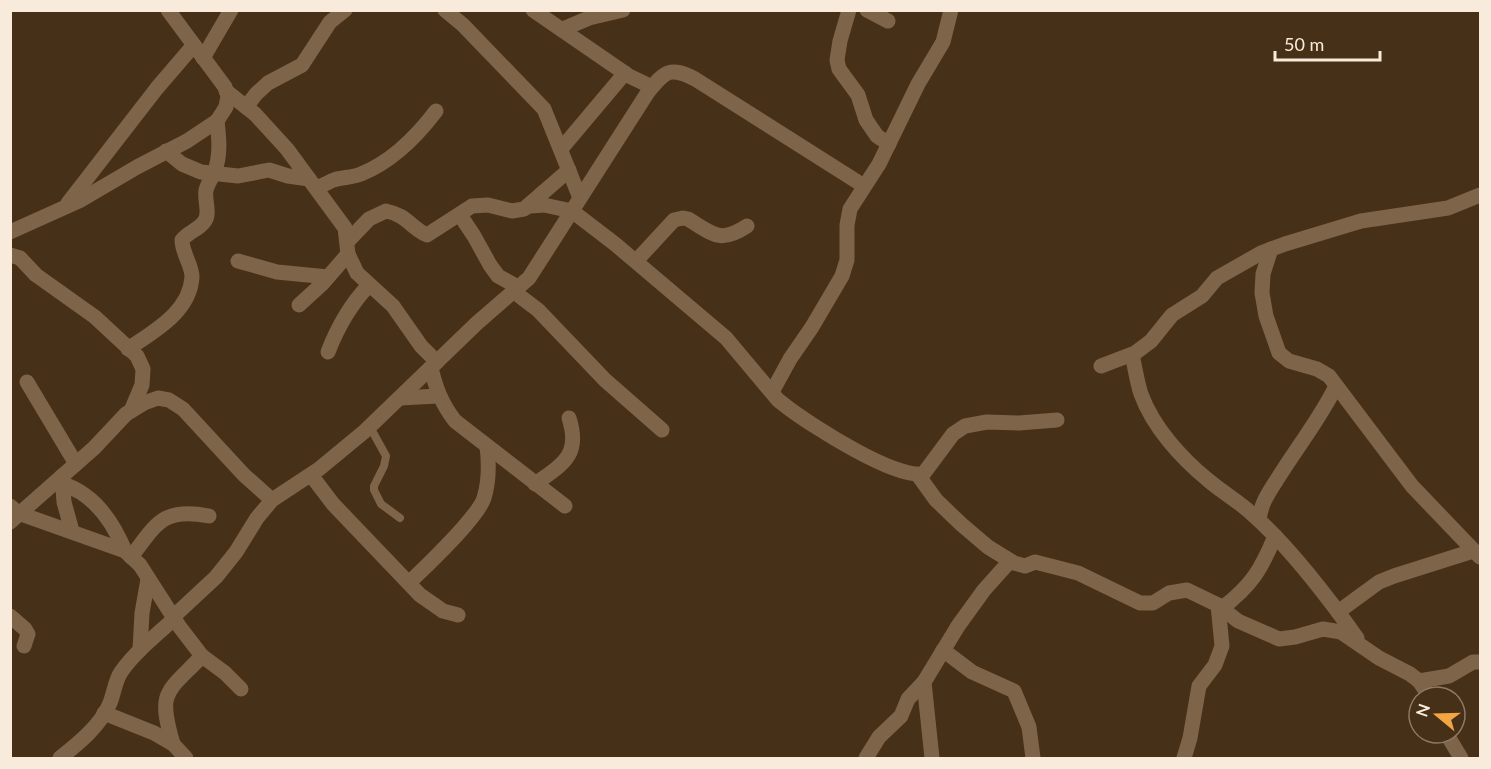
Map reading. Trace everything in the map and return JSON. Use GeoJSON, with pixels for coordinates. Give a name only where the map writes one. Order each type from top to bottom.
{"type":"FeatureCollection","features":[{"type":"Feature","properties":{"kind":"street"},"geometry":{"type":"LineString","coordinates":[[168,10],[226,91],[246,107],[287,149],[345,228],[348,247],[357,273],[393,306],[434,365],[438,396],[455,421],[565,506]]}},
{"type":"Feature","properties":{"kind":"street"},"geometry":{"type":"LineString","coordinates":[[64,207],[157,88],[198,52],[231,10]]}},
{"type":"Feature","properties":{"kind":"street"},"geometry":{"type":"LineString","coordinates":[[246,107],[268,83],[302,64],[330,22],[345,10]]}},
{"type":"Feature","properties":{"kind":"street"},"geometry":{"type":"LineString","coordinates":[[445,10],[463,25],[544,109],[569,170],[576,205],[636,261],[726,338],[772,392],[797,415],[844,444],[891,467],[918,476],[936,500],[988,547],[1010,561],[1025,566],[1035,562],[1078,573],[1140,603],[1153,603],[1169,593],[1187,590],[1220,607],[1240,622],[1279,639],[1323,629],[1341,632],[1379,658],[1410,674],[1422,685]]}},
{"type":"Feature","properties":{"kind":"street"},"geometry":{"type":"LineString","coordinates":[[533,10],[625,73],[652,87]]}},
{"type":"Feature","properties":{"kind":"street"},"geometry":{"type":"LineString","coordinates":[[562,29],[589,18],[623,10]]}},
{"type":"Feature","properties":{"kind":"street"},"geometry":{"type":"LineString","coordinates":[[849,10],[840,40],[837,60],[839,69],[858,95],[866,120],[877,136],[889,144]]}},
{"type":"Feature","properties":{"kind":"street"},"geometry":{"type":"LineString","coordinates":[[867,10],[888,21]]}},
{"type":"Feature","properties":{"kind":"street"},"geometry":{"type":"LineString","coordinates":[[772,392],[842,276],[847,260],[847,225],[850,209],[889,144],[918,84],[943,42],[951,10]]}},
{"type":"Feature","properties":{"kind":"street"},"geometry":{"type":"LineString","coordinates":[[60,759],[79,743],[104,713],[120,673],[140,650],[216,577],[272,500],[311,475],[370,427],[529,278],[652,87],[664,75],[674,70],[681,71],[864,186]]}},
{"type":"Feature","properties":{"kind":"street"},"geometry":{"type":"LineString","coordinates":[[561,149],[625,73]]}},
{"type":"Feature","properties":{"kind":"street"},"geometry":{"type":"LineString","coordinates":[[10,232],[64,207],[187,141],[217,121],[226,107],[228,96],[226,91]]}},
{"type":"Feature","properties":{"kind":"street"},"geometry":{"type":"LineString","coordinates":[[166,152],[182,164],[213,174],[238,176],[269,170],[313,184],[360,174],[374,167],[397,152],[436,111]]}},
{"type":"Feature","properties":{"kind":"street"},"geometry":{"type":"LineString","coordinates":[[128,349],[165,323],[185,300],[192,274],[184,254],[182,240],[205,222],[207,216],[205,198],[219,154],[217,121]]}},
{"type":"Feature","properties":{"kind":"street"},"geometry":{"type":"LineString","coordinates":[[298,305],[328,277],[369,219],[386,211],[408,220],[427,235],[472,206],[480,204],[512,211],[524,209],[569,170]]}},
{"type":"Feature","properties":{"kind":"street"},"geometry":{"type":"LineString","coordinates":[[1101,366],[1132,355],[1151,341],[1172,315],[1198,300],[1217,278],[1271,249],[1361,221],[1448,208],[1480,195]]}},
{"type":"Feature","properties":{"kind":"street"},"geometry":{"type":"LineString","coordinates":[[530,206],[576,205]]}},
{"type":"Feature","properties":{"kind":"street"},"geometry":{"type":"LineString","coordinates":[[460,215],[498,276],[516,289],[605,380],[662,430]]}},
{"type":"Feature","properties":{"kind":"street"},"geometry":{"type":"LineString","coordinates":[[636,261],[675,220],[688,219],[717,237],[727,237],[747,226]]}},
{"type":"Feature","properties":{"kind":"street"},"geometry":{"type":"LineString","coordinates":[[1271,249],[1263,274],[1262,293],[1266,316],[1279,353],[1289,361],[1317,369],[1329,376],[1412,486],[1477,554],[1379,582],[1338,612]]}},
{"type":"Feature","properties":{"kind":"street"},"geometry":{"type":"LineString","coordinates":[[10,255],[20,258],[36,275],[95,317],[136,356],[143,369],[142,386],[130,412]]}},
{"type":"Feature","properties":{"kind":"street"},"geometry":{"type":"LineString","coordinates":[[238,261],[278,272],[328,277]]}},
{"type":"Feature","properties":{"kind":"street"},"geometry":{"type":"LineString","coordinates":[[328,352],[345,314],[369,285]]}},
{"type":"Feature","properties":{"kind":"street"},"geometry":{"type":"LineString","coordinates":[[1132,355],[1140,393],[1149,412],[1173,445],[1207,479],[1275,536],[1338,612],[1362,645]]}},
{"type":"Feature","properties":{"kind":"street"},"geometry":{"type":"LineString","coordinates":[[27,382],[76,464]]}},
{"type":"Feature","properties":{"kind":"street"},"geometry":{"type":"LineString","coordinates":[[1258,520],[1261,505],[1336,387]]}},
{"type":"Feature","properties":{"kind":"street"},"geometry":{"type":"LineString","coordinates":[[400,398],[438,396]]}},
{"type":"Feature","properties":{"kind":"street"},"geometry":{"type":"LineString","coordinates":[[13,514],[62,480],[130,412],[158,398],[169,400],[183,409],[244,475],[272,500]]}},
{"type":"Feature","properties":{"kind":"street"},"geometry":{"type":"LineString","coordinates":[[535,484],[569,458],[573,448],[573,427],[570,418]]}},
{"type":"Feature","properties":{"kind":"street"},"geometry":{"type":"LineString","coordinates":[[918,476],[924,473],[953,434],[965,426],[987,422],[1019,423],[1057,420]]}},
{"type":"Feature","properties":{"kind":"street"},"geometry":{"type":"LineString","coordinates":[[409,584],[462,528],[484,499],[489,466],[488,446]]}},
{"type":"Feature","properties":{"kind":"street"},"geometry":{"type":"LineString","coordinates":[[311,475],[333,504],[409,584],[443,611],[458,615]]}},
{"type":"Feature","properties":{"kind":"street"},"geometry":{"type":"LineString","coordinates":[[62,480],[64,502],[72,531]]}},
{"type":"Feature","properties":{"kind":"street"},"geometry":{"type":"LineString","coordinates":[[62,480],[78,489],[98,506],[116,530],[128,554]]}},
{"type":"Feature","properties":{"kind":"street"},"geometry":{"type":"LineString","coordinates":[[128,554],[164,519],[177,513],[208,516]]}},
{"type":"Feature","properties":{"kind":"street"},"geometry":{"type":"LineString","coordinates":[[13,514],[72,531],[128,554],[140,565],[202,656],[241,689]]}},
{"type":"Feature","properties":{"kind":"street"},"geometry":{"type":"LineString","coordinates":[[1220,607],[1249,584],[1262,566],[1275,536]]}},
{"type":"Feature","properties":{"kind":"street"},"geometry":{"type":"LineString","coordinates":[[866,759],[879,738],[901,716],[913,692],[924,682],[984,590],[1010,561]]}},
{"type":"Feature","properties":{"kind":"street"},"geometry":{"type":"LineString","coordinates":[[140,650],[142,613],[148,579]]}},
{"type":"Feature","properties":{"kind":"street"},"geometry":{"type":"LineString","coordinates":[[1221,649],[1230,640],[1240,622],[1249,584]]}},
{"type":"Feature","properties":{"kind":"street"},"geometry":{"type":"LineString","coordinates":[[1184,759],[1199,686],[1215,665],[1221,649],[1220,607]]}},
{"type":"Feature","properties":{"kind":"street"},"geometry":{"type":"LineString","coordinates":[[10,616],[25,628],[28,634],[24,646]]}},
{"type":"Feature","properties":{"kind":"street"},"geometry":{"type":"LineString","coordinates":[[943,650],[972,672],[1014,691],[1029,727],[1034,759]]}},
{"type":"Feature","properties":{"kind":"street"},"geometry":{"type":"LineString","coordinates":[[173,744],[164,703],[166,695],[202,656]]}},
{"type":"Feature","properties":{"kind":"street"},"geometry":{"type":"LineString","coordinates":[[1419,681],[1449,676],[1473,662],[1480,662]]}},
{"type":"Feature","properties":{"kind":"street"},"geometry":{"type":"LineString","coordinates":[[924,682],[932,759]]}},
{"type":"Feature","properties":{"kind":"street"},"geometry":{"type":"LineString","coordinates":[[104,713],[154,733],[173,744],[186,759]]}},
{"type":"Feature","properties":{"kind":"street"},"geometry":{"type":"LineString","coordinates":[[1453,745],[1461,759]]}},
{"type":"Feature","properties":{"kind":"lane"},"geometry":{"type":"LineString","coordinates":[[370,427],[386,456],[374,490],[381,504],[399,518]]}}]}
